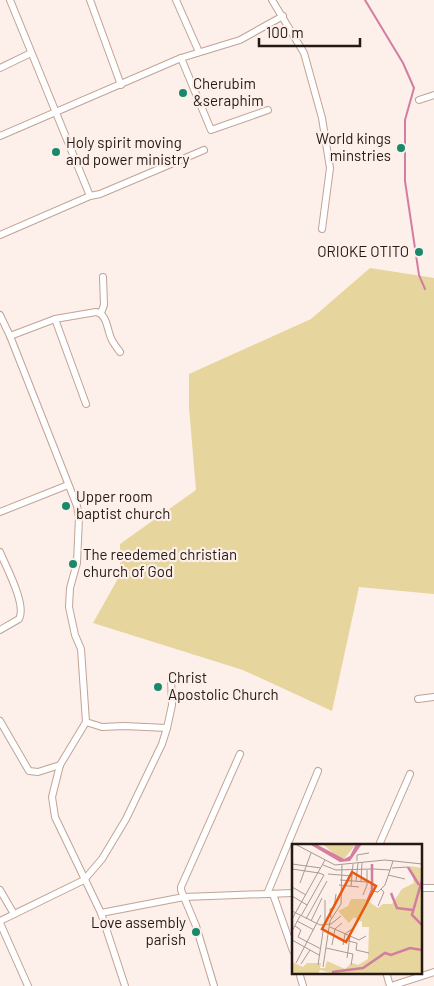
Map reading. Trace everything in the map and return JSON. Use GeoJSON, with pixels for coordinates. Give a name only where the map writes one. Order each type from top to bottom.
{"type":"FeatureCollection","features":[{"type":"Feature","properties":{"kind":"street"},"geometry":{"type":"LineString","coordinates":[[10,0],[90,196]]}},
{"type":"Feature","properties":{"kind":"street"},"geometry":{"type":"LineString","coordinates":[[90,0],[121,85]]}},
{"type":"Feature","properties":{"kind":"street"},"geometry":{"type":"LineString","coordinates":[[176,0],[199,52]]}},
{"type":"Feature","properties":{"kind":"street"},"geometry":{"type":"LineString","coordinates":[[272,0],[307,60],[325,132],[330,168],[322,229]]}},
{"type":"Feature","properties":{"kind":"street"},"geometry":{"type":"LineString","coordinates":[[0,136],[181,58],[240,40],[283,16]]}},
{"type":"Feature","properties":{"kind":"street"},"geometry":{"type":"LineString","coordinates":[[0,68],[31,53]]}},
{"type":"Feature","properties":{"kind":"street"},"geometry":{"type":"LineString","coordinates":[[181,58],[211,130],[268,110]]}},
{"type":"Feature","properties":{"kind":"street"},"geometry":{"type":"LineString","coordinates":[[419,100],[434,95]]}},
{"type":"Feature","properties":{"kind":"street"},"geometry":{"type":"LineString","coordinates":[[0,235],[204,150]]}},
{"type":"Feature","properties":{"kind":"street"},"geometry":{"type":"LineString","coordinates":[[101,312],[104,305],[103,277]]}},
{"type":"Feature","properties":{"kind":"street"},"geometry":{"type":"LineString","coordinates":[[10,336],[55,319],[90,312],[101,312]]}},
{"type":"Feature","properties":{"kind":"street"},"geometry":{"type":"LineString","coordinates":[[101,312],[105,317],[112,341],[120,352]]}},
{"type":"Feature","properties":{"kind":"street"},"geometry":{"type":"LineString","coordinates":[[0,314],[75,499],[79,517],[77,563],[70,588],[69,607],[73,629],[81,649],[86,722],[60,765],[52,797],[52,806],[55,817],[101,913],[125,986]]}},
{"type":"Feature","properties":{"kind":"street"},"geometry":{"type":"LineString","coordinates":[[55,319],[86,404]]}},
{"type":"Feature","properties":{"kind":"street"},"geometry":{"type":"LineString","coordinates":[[0,512],[68,485]]}},
{"type":"Feature","properties":{"kind":"street"},"geometry":{"type":"LineString","coordinates":[[0,552],[17,593],[22,611],[19,619],[0,630]]}},
{"type":"Feature","properties":{"kind":"street"},"geometry":{"type":"LineString","coordinates":[[28,986],[0,922],[84,880],[102,859],[126,819],[146,780],[167,728],[172,705],[171,679]]}},
{"type":"Feature","properties":{"kind":"street"},"geometry":{"type":"LineString","coordinates":[[418,699],[434,697]]}},
{"type":"Feature","properties":{"kind":"street"},"geometry":{"type":"LineString","coordinates":[[0,721],[29,771],[38,772],[60,765]]}},
{"type":"Feature","properties":{"kind":"street"},"geometry":{"type":"LineString","coordinates":[[86,722],[102,727],[167,728]]}},
{"type":"Feature","properties":{"kind":"street"},"geometry":{"type":"LineString","coordinates":[[214,986],[196,926],[181,890],[240,754]]}},
{"type":"Feature","properties":{"kind":"street"},"geometry":{"type":"LineString","coordinates":[[292,949],[270,894],[318,772]]}},
{"type":"Feature","properties":{"kind":"street"},"geometry":{"type":"LineString","coordinates":[[380,844],[410,774]]}},
{"type":"Feature","properties":{"kind":"street"},"geometry":{"type":"LineString","coordinates":[[0,890],[14,914]]}},
{"type":"Feature","properties":{"kind":"street"},"geometry":{"type":"LineString","coordinates":[[101,913],[184,898],[292,894]]}},
{"type":"Feature","properties":{"kind":"street"},"geometry":{"type":"LineString","coordinates":[[387,974],[391,986],[434,972]]}},
{"type":"Feature","properties":{"kind":"shaded area"},"geometry":{"type":"Polygon","coordinates":[[[370,268],[434,278],[434,594],[359,587],[332,711],[243,670],[93,623],[120,575],[120,544],[196,490],[189,407],[189,374],[311,319],[370,268]]]}},
{"type":"Feature","properties":{"kind":"waterway"},"geometry":{"type":"LineString","coordinates":[[365,0],[403,63],[414,88],[405,120],[405,181],[419,275],[425,289]]}},
{"type":"Feature","properties":{"kind":"place","name":"Cherubim &seraphim"},"geometry":{"type":"Point","coordinates":[183,93]}},
{"type":"Feature","properties":{"kind":"place","name":"World kings minstries"},"geometry":{"type":"Point","coordinates":[401,148]}},
{"type":"Feature","properties":{"kind":"place","name":"Holy spirit moving and power ministry"},"geometry":{"type":"Point","coordinates":[56,152]}},
{"type":"Feature","properties":{"kind":"place","name":"ORIOKE OTITO"},"geometry":{"type":"Point","coordinates":[419,252]}},
{"type":"Feature","properties":{"kind":"place","name":"Upper room baptist church"},"geometry":{"type":"Point","coordinates":[66,506]}},
{"type":"Feature","properties":{"kind":"place","name":"The reedemed christian church of God"},"geometry":{"type":"Point","coordinates":[73,564]}},
{"type":"Feature","properties":{"kind":"place","name":"Christ Apostolic Church"},"geometry":{"type":"Point","coordinates":[158,687]}},
{"type":"Feature","properties":{"kind":"place","name":"Love assembly parish"},"geometry":{"type":"Point","coordinates":[196,932]}}]}
